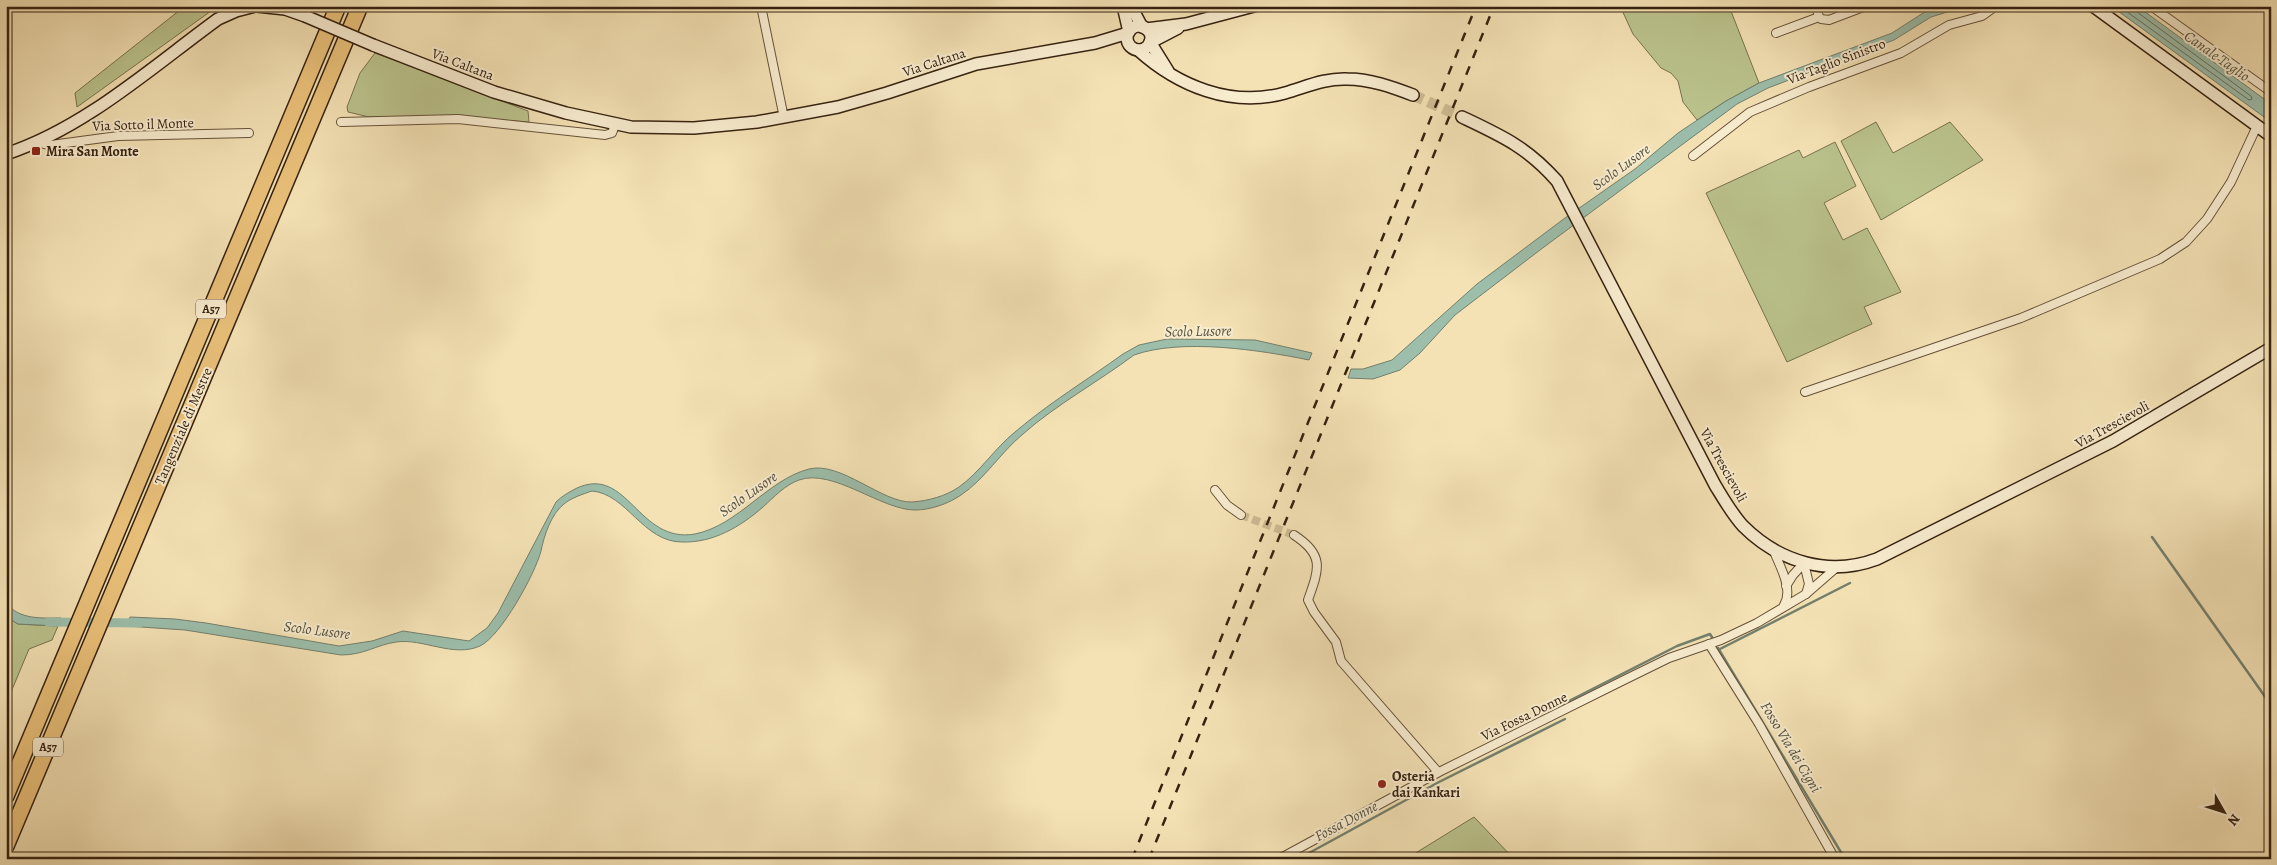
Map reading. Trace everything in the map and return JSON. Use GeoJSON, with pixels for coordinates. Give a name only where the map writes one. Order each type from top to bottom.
{"type":"FeatureCollection","features":[{"type":"Feature","properties":{"kind":"highway","name":"Tangenziale di Mestre"},"geometry":{"type":"LineString","coordinates":[[6,796],[338,6]]}},
{"type":"Feature","properties":{"kind":"highway","name":"Tangenziale di Mestre"},"geometry":{"type":"LineString","coordinates":[[6,846],[360,6]]}},
{"type":"Feature","properties":{"kind":"main road","name":"Via Caltana"},"geometry":{"type":"LineString","coordinates":[[256,6],[285,9],[305,16],[494,92],[615,125],[654,128],[694,128],[784,118],[871,98],[976,64],[1095,42],[1128,33]]}},
{"type":"Feature","properties":{"kind":"main road"},"geometry":{"type":"LineString","coordinates":[[6,154],[42,140],[106,102],[218,19],[236,10],[256,6]]}},
{"type":"Feature","properties":{"kind":"main road"},"geometry":{"type":"LineString","coordinates":[[1123,6],[1128,33],[1127,40],[1134,48],[1158,66],[1200,89],[1226,97],[1269,96],[1326,80],[1346,79],[1380,83],[1413,95]]}},
{"type":"Feature","properties":{"kind":"main road"},"geometry":{"type":"LineString","coordinates":[[1131,6],[1144,28],[1150,33],[1150,42],[1169,72]]}},
{"type":"Feature","properties":{"kind":"main road"},"geometry":{"type":"LineString","coordinates":[[1128,33],[1134,27],[1144,28],[1186,24],[1254,6]]}},
{"type":"Feature","properties":{"kind":"main road"},"geometry":{"type":"LineString","coordinates":[[2094,6],[2271,136]]}},
{"type":"Feature","properties":{"kind":"main road"},"geometry":{"type":"LineString","coordinates":[[1134,48],[1146,48],[1150,42],[1186,24]]}},
{"type":"Feature","properties":{"kind":"main road","name":"Via Caltana"},"geometry":{"type":"LineString","coordinates":[[1095,42],[1134,48]]}},
{"type":"Feature","properties":{"kind":"main road","name":"Via Trescievoli"},"geometry":{"type":"LineString","coordinates":[[1462,117],[1523,148],[1541,162],[1557,182],[1715,484],[1742,524],[1773,550],[1804,563],[1837,567],[1854,566],[1877,559],[2081,458],[2167,410],[2271,348]]}},
{"type":"Feature","properties":{"kind":"street"},"geometry":{"type":"LineString","coordinates":[[761,6],[784,118]]}},
{"type":"Feature","properties":{"kind":"street"},"geometry":{"type":"LineString","coordinates":[[1816,6],[1819,17]]}},
{"type":"Feature","properties":{"kind":"street"},"geometry":{"type":"LineString","coordinates":[[1776,32],[1819,17],[1829,20],[1866,6]]}},
{"type":"Feature","properties":{"kind":"street","name":"Via Taglio Sinistro"},"geometry":{"type":"LineString","coordinates":[[1693,156],[1750,112],[1809,87],[1901,53],[1949,25],[1982,16],[1996,6]]}},
{"type":"Feature","properties":{"kind":"street"},"geometry":{"type":"LineString","coordinates":[[2151,6],[2271,92]]}},
{"type":"Feature","properties":{"kind":"street"},"geometry":{"type":"LineString","coordinates":[[341,122],[438,118],[458,119],[599,135],[612,133],[615,125]]}},
{"type":"Feature","properties":{"kind":"street"},"geometry":{"type":"LineString","coordinates":[[1805,392],[2021,318],[2160,258],[2186,242],[2207,219],[2231,182],[2257,126]]}},
{"type":"Feature","properties":{"kind":"street","name":"Via Sotto il Monte"},"geometry":{"type":"LineString","coordinates":[[42,140],[44,144],[51,145],[118,136],[249,133]]}},
{"type":"Feature","properties":{"kind":"street"},"geometry":{"type":"LineString","coordinates":[[1215,490],[1227,506],[1241,515]]}},
{"type":"Feature","properties":{"kind":"street"},"geometry":{"type":"LineString","coordinates":[[1294,535],[1308,544],[1318,559],[1315,579],[1308,600],[1314,612],[1336,642],[1340,661],[1438,772]]}},
{"type":"Feature","properties":{"kind":"street"},"geometry":{"type":"LineString","coordinates":[[1773,550],[1786,586],[1788,598],[1784,605]]}},
{"type":"Feature","properties":{"kind":"street"},"geometry":{"type":"LineString","coordinates":[[1786,586],[1804,563]]}},
{"type":"Feature","properties":{"kind":"street"},"geometry":{"type":"LineString","coordinates":[[1804,563],[1809,584],[1806,594]]}},
{"type":"Feature","properties":{"kind":"street","name":"Via Fossa Donne"},"geometry":{"type":"LineString","coordinates":[[1279,859],[1438,772],[1669,658],[1709,644],[1757,623],[1784,605],[1806,594],[1837,567]]}},
{"type":"Feature","properties":{"kind":"street"},"geometry":{"type":"LineString","coordinates":[[1709,644],[1759,724],[1835,859]]}},
{"type":"Feature","properties":{"kind":"street"},"geometry":{"type":"LineString","coordinates":[[2197,859],[2214,859]]}},
{"type":"Feature","properties":{"kind":"green space"},"geometry":{"type":"Polygon","coordinates":[[[185,6],[218,6],[77,107],[75,93],[185,6]]]}},
{"type":"Feature","properties":{"kind":"green space"},"geometry":{"type":"Polygon","coordinates":[[[1620,6],[1729,6],[1759,83],[1697,120],[1683,102],[1678,81],[1671,73],[1661,68],[1633,34],[1620,6]]]}},
{"type":"Feature","properties":{"kind":"green space"},"geometry":{"type":"Polygon","coordinates":[[[375,53],[528,111],[529,122],[450,116],[369,117],[348,112],[347,107],[360,73],[375,53]]]}},
{"type":"Feature","properties":{"kind":"green space"},"geometry":{"type":"Polygon","coordinates":[[[1876,122],[1893,153],[1950,122],[1983,160],[1881,220],[1841,141],[1876,122]]]}},
{"type":"Feature","properties":{"kind":"green space"},"geometry":{"type":"Polygon","coordinates":[[[1835,142],[1856,186],[1824,203],[1843,240],[1867,228],[1901,292],[1864,307],[1872,324],[1787,362],[1706,193],[1799,150],[1803,158],[1835,142]]]}},
{"type":"Feature","properties":{"kind":"green space"},"geometry":{"type":"Polygon","coordinates":[[[6,617],[18,624],[58,626],[52,640],[29,649],[6,704],[6,617]]]}},
{"type":"Feature","properties":{"kind":"green space"},"geometry":{"type":"Polygon","coordinates":[[[1474,817],[1514,859],[1406,859],[1474,817]]]}},
{"type":"Feature","properties":{"kind":"water"},"geometry":{"type":"Polygon","coordinates":[[[1934,6],[1967,6],[1931,17],[1894,40],[1768,88],[1737,104],[1455,315],[1420,353],[1400,370],[1373,379],[1348,378],[1351,369],[1363,369],[1392,360],[1477,284],[1565,218],[1635,169],[1678,133],[1726,101],[1759,83],[1892,33],[1934,6]]]}},
{"type":"Feature","properties":{"kind":"water"},"geometry":{"type":"Polygon","coordinates":[[[2111,6],[2137,6],[2271,104],[2271,122],[2111,6]]]}},
{"type":"Feature","properties":{"kind":"water"},"geometry":{"type":"Polygon","coordinates":[[[1167,339],[1255,340],[1312,353],[1309,360],[1245,350],[1198,346],[1153,350],[1134,355],[1036,423],[1015,441],[985,474],[961,495],[939,506],[927,509],[915,510],[887,504],[842,484],[812,478],[799,480],[789,485],[745,521],[726,532],[704,540],[682,542],[668,540],[656,534],[626,508],[604,494],[592,491],[585,493],[567,502],[555,513],[546,532],[538,561],[525,589],[507,618],[488,640],[480,646],[470,649],[459,650],[417,643],[396,642],[349,655],[341,655],[185,630],[126,626],[130,617],[175,619],[339,646],[372,641],[403,631],[469,641],[487,628],[498,613],[556,502],[577,488],[594,484],[609,487],[622,495],[646,518],[660,528],[676,534],[695,534],[711,529],[725,522],[780,483],[809,469],[821,468],[834,471],[900,501],[912,502],[930,499],[948,493],[967,481],[1008,438],[1028,421],[1123,354],[1139,345],[1167,339]]]}},
{"type":"Feature","properties":{"kind":"water"},"geometry":{"type":"Polygon","coordinates":[[[6,603],[18,613],[31,617],[61,618],[58,626],[18,624],[6,617],[6,603]]]}},
{"type":"Feature","properties":{"kind":"waterway"},"geometry":{"type":"LineString","coordinates":[[2152,537],[2271,705]]}},
{"type":"Feature","properties":{"kind":"waterway"},"geometry":{"type":"LineString","coordinates":[[1718,650],[1850,583]]}},
{"type":"Feature","properties":{"kind":"waterway","name":"Scolo Lusore"},"geometry":{"type":"LineString","coordinates":[[48,622],[140,623]]}},
{"type":"Feature","properties":{"kind":"waterway","name":"Fosso Via dei Cigni"},"geometry":{"type":"LineString","coordinates":[[1559,706],[1677,646],[1710,634],[1713,639]]}},
{"type":"Feature","properties":{"kind":"waterway","name":"Fosso Via dei Cigni"},"geometry":{"type":"LineString","coordinates":[[1718,648],[1845,859]]}},
{"type":"Feature","properties":{"kind":"waterway","name":"Fossa Donne"},"geometry":{"type":"LineString","coordinates":[[1298,859],[1439,782],[1565,719]]}},
{"type":"Feature","properties":{"kind":"tunnel"},"geometry":{"type":"LineString","coordinates":[[1413,95],[1462,117]]}},
{"type":"Feature","properties":{"kind":"tunnel"},"geometry":{"type":"LineString","coordinates":[[1241,515],[1294,535]]}},
{"type":"Feature","properties":{"kind":"railway"},"geometry":{"type":"LineString","coordinates":[[1132,859],[1476,6]]}},
{"type":"Feature","properties":{"kind":"railway"},"geometry":{"type":"LineString","coordinates":[[1149,859],[1494,6]]}},
{"type":"Feature","properties":{"kind":"place","name":"Mira San Monte"},"geometry":{"type":"Point","coordinates":[36,151]}},
{"type":"Feature","properties":{"kind":"place","name":"Osteria dai Kankari"},"geometry":{"type":"Point","coordinates":[1382,784]}},
{"type":"Feature","properties":{"kind":"water label","name":"Canale Taglio"},"geometry":{"type":"Point","coordinates":[2217,56]}}]}
